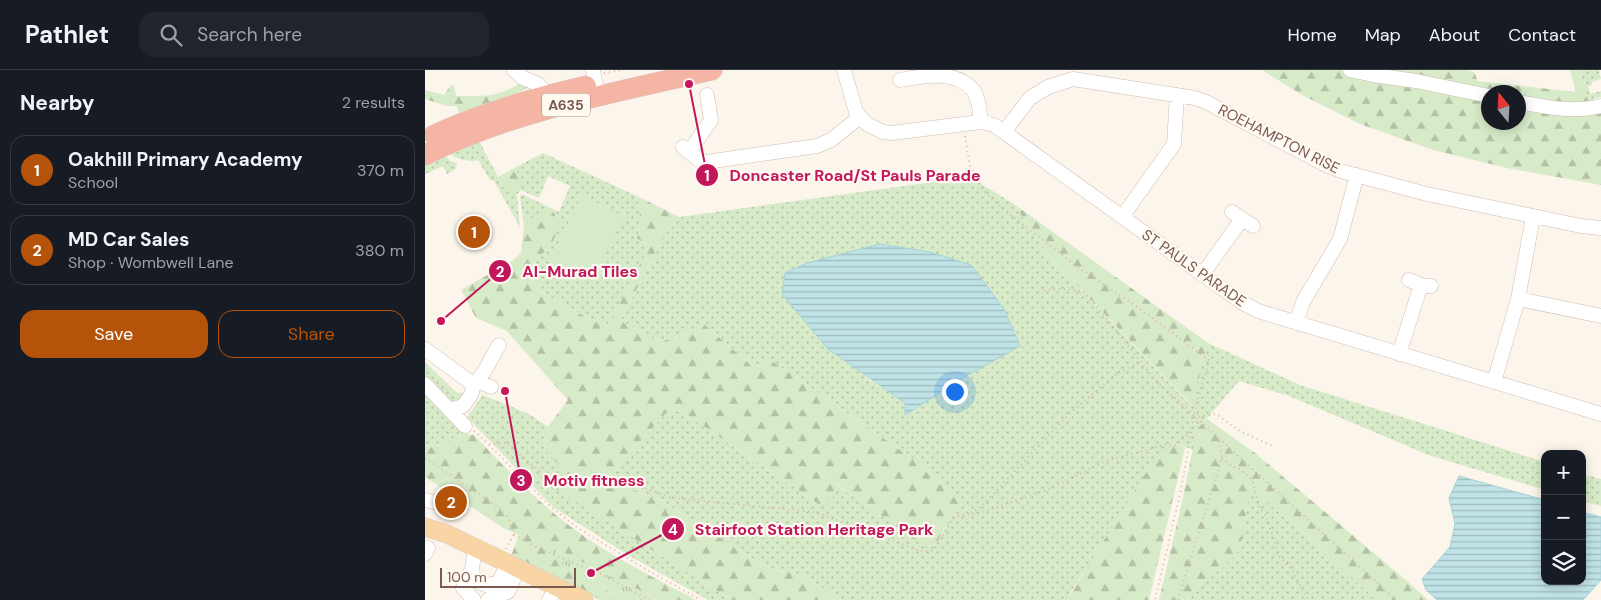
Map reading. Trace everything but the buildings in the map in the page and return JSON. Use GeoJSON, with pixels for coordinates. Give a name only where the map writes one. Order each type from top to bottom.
{"type":"FeatureCollection","features":[{"type":"Feature","properties":{"kind":"highway","name":"A635"},"geometry":{"type":"LineString","coordinates":[[425,140],[495,110],[651,70]]}},
{"type":"Feature","properties":{"kind":"highway","name":"A635"},"geometry":{"type":"LineString","coordinates":[[425,154],[595,83],[712,70]]}},
{"type":"Feature","properties":{"kind":"main road"},"geometry":{"type":"LineString","coordinates":[[425,520],[447,534],[509,564],[565,596]]}},
{"type":"Feature","properties":{"kind":"main road"},"geometry":{"type":"LineString","coordinates":[[425,527],[447,534]]}},
{"type":"Feature","properties":{"kind":"street"},"geometry":{"type":"LineString","coordinates":[[514,70],[523,78],[538,84],[548,95]]}},
{"type":"Feature","properties":{"kind":"street"},"geometry":{"type":"LineString","coordinates":[[707,95],[711,120],[686,150],[699,160],[706,162],[729,155],[824,144],[860,117],[856,112],[844,70]]}},
{"type":"Feature","properties":{"kind":"street"},"geometry":{"type":"LineString","coordinates":[[1350,70],[1481,94]]}},
{"type":"Feature","properties":{"kind":"street"},"geometry":{"type":"LineString","coordinates":[[900,80],[940,72],[957,74],[968,83],[980,105],[980,122]]}},
{"type":"Feature","properties":{"kind":"street","name":"ROEHAMPTON RISE"},"geometry":{"type":"LineString","coordinates":[[1004,132],[1022,107],[1035,94],[1048,87],[1073,80],[1177,95],[1206,102],[1328,166],[1427,194],[1533,217],[1601,228]]}},
{"type":"Feature","properties":{"kind":"street"},"geometry":{"type":"LineString","coordinates":[[1123,217],[1174,144],[1177,95]]}},
{"type":"Feature","properties":{"kind":"street"},"geometry":{"type":"LineString","coordinates":[[1526,103],[1563,109],[1590,109],[1601,106]]}},
{"type":"Feature","properties":{"kind":"street","name":"ST PAULS PARADE"},"geometry":{"type":"LineString","coordinates":[[860,117],[875,129],[892,133],[980,122],[994,125],[1249,307],[1296,323],[1601,414]]}},
{"type":"Feature","properties":{"kind":"street"},"geometry":{"type":"LineString","coordinates":[[1296,323],[1303,302],[1340,239],[1357,175]]}},
{"type":"Feature","properties":{"kind":"street"},"geometry":{"type":"LineString","coordinates":[[1494,382],[1519,299],[1533,217]]}},
{"type":"Feature","properties":{"kind":"street"},"geometry":{"type":"LineString","coordinates":[[1202,274],[1242,219]]}},
{"type":"Feature","properties":{"kind":"street"},"geometry":{"type":"LineString","coordinates":[[1399,354],[1421,284]]}},
{"type":"Feature","properties":{"kind":"street"},"geometry":{"type":"LineString","coordinates":[[1519,299],[1601,316]]}},
{"type":"Feature","properties":{"kind":"street"},"geometry":{"type":"LineString","coordinates":[[450,410],[463,406],[471,395],[476,383],[485,372],[499,345]]}},
{"type":"Feature","properties":{"kind":"street"},"geometry":{"type":"LineString","coordinates":[[425,349],[476,383],[491,386]]}},
{"type":"Feature","properties":{"kind":"street"},"geometry":{"type":"LineString","coordinates":[[425,384],[465,426]]}},
{"type":"Feature","properties":{"kind":"street"},"geometry":{"type":"LineString","coordinates":[[426,501],[442,504],[449,508]]}},
{"type":"Feature","properties":{"kind":"street"},"geometry":{"type":"LineString","coordinates":[[474,600],[463,588],[472,569],[475,548]]}},
{"type":"Feature","properties":{"kind":"street"},"geometry":{"type":"LineString","coordinates":[[472,569],[474,580],[486,585],[498,583],[509,564]]}},
{"type":"Feature","properties":{"kind":"street"},"geometry":{"type":"LineString","coordinates":[[488,600],[493,596],[508,592],[509,564]]}},
{"type":"Feature","properties":{"kind":"path"},"geometry":{"type":"LineString","coordinates":[[963,124],[969,166],[984,191],[1003,209],[1078,267],[1136,306],[1209,360],[1194,417],[1181,490],[1155,600]]}},
{"type":"Feature","properties":{"kind":"path"},"geometry":{"type":"LineString","coordinates":[[1044,290],[1060,289],[1083,292],[1107,319],[1154,380],[1396,600]]}},
{"type":"Feature","properties":{"kind":"path"},"geometry":{"type":"LineString","coordinates":[[969,514],[982,506],[1070,413],[1119,372],[1140,363]]}},
{"type":"Feature","properties":{"kind":"path"},"geometry":{"type":"LineString","coordinates":[[1194,417],[1216,414],[1238,430],[1272,446]]}},
{"type":"Feature","properties":{"kind":"path"},"geometry":{"type":"LineString","coordinates":[[465,426],[467,431],[476,432],[552,508],[578,528],[701,600]]}},
{"type":"Feature","properties":{"kind":"path"},"geometry":{"type":"LineString","coordinates":[[489,444],[506,443],[543,475],[620,479],[672,498],[815,512],[920,552],[931,551],[937,546],[951,521],[957,516],[979,513],[1047,490],[1108,460],[1165,445],[1174,446],[1191,432]]}},
{"type":"Feature","properties":{"kind":"path"},"geometry":{"type":"LineString","coordinates":[[1178,600],[1222,458],[1219,439]]}},
{"type":"Feature","properties":{"kind":"path"},"geometry":{"type":"LineString","coordinates":[[425,458],[501,509],[508,517],[514,534],[509,564]]}},
{"type":"Feature","properties":{"kind":"path"},"geometry":{"type":"LineString","coordinates":[[1222,458],[1252,479],[1260,509],[1266,515],[1279,556],[1291,568],[1308,600]]}},
{"type":"Feature","properties":{"kind":"path"},"geometry":{"type":"LineString","coordinates":[[514,534],[541,549],[603,576],[649,600]]}},
{"type":"Feature","properties":{"kind":"green space"},"geometry":{"type":"Polygon","coordinates":[[[1262,70],[1466,70],[1474,72],[1478,81],[1514,85],[1481,85],[1481,130],[1526,130],[1526,86],[1576,92],[1570,70],[1584,70],[1585,90],[1593,111],[1601,109],[1601,185],[1507,168],[1433,150],[1360,124],[1302,95],[1262,70]]]}},
{"type":"Feature","properties":{"kind":"green space"},"geometry":{"type":"Polygon","coordinates":[[[1584,70],[1599,70],[1601,79],[1592,82],[1588,87],[1591,94],[1601,91],[1601,97],[1593,99],[1597,104],[1591,106],[1585,90],[1584,70]]]}},
{"type":"Feature","properties":{"kind":"green space"},"geometry":{"type":"Polygon","coordinates":[[[522,82],[528,87],[514,96],[459,113],[457,106],[447,106],[425,99],[425,90],[444,95],[450,86],[454,85],[456,96],[483,96],[505,91],[522,82]]]}},
{"type":"Feature","properties":{"kind":"green space"},"geometry":{"type":"Polygon","coordinates":[[[478,139],[504,188],[518,174],[514,168],[543,153],[637,196],[641,221],[637,238],[650,247],[608,326],[588,318],[542,293],[533,262],[551,246],[540,213],[524,225],[520,196],[522,194],[559,212],[570,186],[548,176],[539,198],[521,190],[517,194],[520,227],[494,181],[490,180],[478,160],[462,160],[448,152],[478,139]]]}},
{"type":"Feature","properties":{"kind":"green space"},"geometry":{"type":"Polygon","coordinates":[[[445,154],[450,161],[457,163],[456,169],[447,174],[443,166],[425,174],[425,163],[445,154]]]}},
{"type":"Feature","properties":{"kind":"green space"},"geometry":{"type":"Polygon","coordinates":[[[514,168],[522,187],[513,194],[504,188],[498,177],[514,168]]]}},
{"type":"Feature","properties":{"kind":"green space"},"geometry":{"type":"Polygon","coordinates":[[[970,177],[1014,204],[1045,251],[1191,406],[1208,343],[1300,385],[1541,461],[1541,489],[1431,456],[1289,396],[1239,381],[1198,429],[1193,450],[1174,443],[1072,590],[1067,600],[841,600],[805,577],[766,567],[660,500],[606,479],[666,413],[680,410],[820,505],[834,483],[927,547],[936,544],[948,522],[962,505],[926,468],[772,361],[753,366],[705,325],[661,342],[620,321],[665,234],[679,217],[970,177]],[[807,263],[785,273],[782,294],[870,380],[905,403],[906,414],[961,379],[807,263]]]}},
{"type":"Feature","properties":{"kind":"green space"},"geometry":{"type":"Polygon","coordinates":[[[582,195],[624,216],[591,283],[549,262],[582,195]]]}},
{"type":"Feature","properties":{"kind":"green space"},"geometry":{"type":"Polygon","coordinates":[[[637,196],[679,217],[665,234],[620,321],[661,342],[705,325],[752,366],[772,361],[926,468],[962,505],[948,522],[936,544],[927,548],[835,483],[832,502],[820,505],[680,410],[666,413],[606,479],[660,500],[766,567],[805,577],[841,600],[731,600],[556,489],[569,477],[544,448],[548,427],[568,400],[507,331],[476,318],[461,290],[512,261],[521,253],[524,225],[540,213],[552,210],[560,224],[551,246],[533,262],[542,293],[588,318],[608,326],[649,247],[637,238],[641,221],[637,196]]]}},
{"type":"Feature","properties":{"kind":"green space"},"geometry":{"type":"Polygon","coordinates":[[[1014,204],[1208,343],[1192,406],[1045,251],[1014,204]]]}},
{"type":"Feature","properties":{"kind":"green space"},"geometry":{"type":"Polygon","coordinates":[[[425,362],[458,394],[460,392],[464,396],[463,398],[453,404],[425,378],[425,362]]]}},
{"type":"Feature","properties":{"kind":"green space"},"geometry":{"type":"Polygon","coordinates":[[[425,395],[466,434],[425,449],[425,395]]]}},
{"type":"Feature","properties":{"kind":"green space"},"geometry":{"type":"Polygon","coordinates":[[[483,395],[529,414],[548,427],[544,448],[569,477],[557,489],[731,600],[708,600],[628,555],[553,507],[467,417],[483,395]]]}},
{"type":"Feature","properties":{"kind":"green space"},"geometry":{"type":"Polygon","coordinates":[[[1207,419],[1255,453],[1428,600],[1376,600],[1317,544],[1250,488],[1240,550],[1191,593],[1188,600],[1159,600],[1197,429],[1207,419]]]}},
{"type":"Feature","properties":{"kind":"green space"},"geometry":{"type":"Polygon","coordinates":[[[466,434],[474,435],[560,519],[618,558],[696,600],[659,600],[555,549],[620,600],[600,600],[511,556],[519,535],[505,529],[425,477],[425,449],[466,434]]]}},
{"type":"Feature","properties":{"kind":"green space"},"geometry":{"type":"Polygon","coordinates":[[[1174,443],[1185,448],[1149,600],[1067,600],[1152,463],[1174,443]]]}},
{"type":"Feature","properties":{"kind":"green space"},"geometry":{"type":"Polygon","coordinates":[[[1586,475],[1601,479],[1601,506],[1586,502],[1586,475]]]}},
{"type":"Feature","properties":{"kind":"green space"},"geometry":{"type":"Polygon","coordinates":[[[1249,487],[1317,544],[1376,600],[1188,600],[1191,593],[1240,550],[1249,487]]]}},
{"type":"Feature","properties":{"kind":"green space"},"geometry":{"type":"Polygon","coordinates":[[[555,548],[659,600],[620,600],[606,588],[551,557],[555,548]]]}},
{"type":"Feature","properties":{"kind":"water"},"geometry":{"type":"Polygon","coordinates":[[[880,244],[930,252],[971,265],[1004,309],[1020,346],[961,379],[905,415],[905,403],[828,349],[782,294],[785,273],[807,263],[880,244]]]}},
{"type":"Feature","properties":{"kind":"water"},"geometry":{"type":"Polygon","coordinates":[[[1459,476],[1541,499],[1541,585],[1586,585],[1586,513],[1601,517],[1601,580],[1583,600],[1437,600],[1426,590],[1422,579],[1450,547],[1455,524],[1449,498],[1459,476]]]}},
{"type":"Feature","properties":{"kind":"place","name":"Doncaster Road/St Pauls Parade"},"geometry":{"type":"Point","coordinates":[689,84]}},
{"type":"Feature","properties":{"kind":"place","name":"Oakhill Primary Academy"},"geometry":{"type":"Point","coordinates":[474,232]}},
{"type":"Feature","properties":{"kind":"place","name":"Al-Murad Tiles"},"geometry":{"type":"Point","coordinates":[441,321]}},
{"type":"Feature","properties":{"kind":"place","name":"Motiv fitness"},"geometry":{"type":"Point","coordinates":[505,391]}},
{"type":"Feature","properties":{"kind":"place","name":"MD Car Sales"},"geometry":{"type":"Point","coordinates":[451,502]}},
{"type":"Feature","properties":{"kind":"place","name":"Stairfoot Station Heritage Park"},"geometry":{"type":"Point","coordinates":[591,573]}}]}
